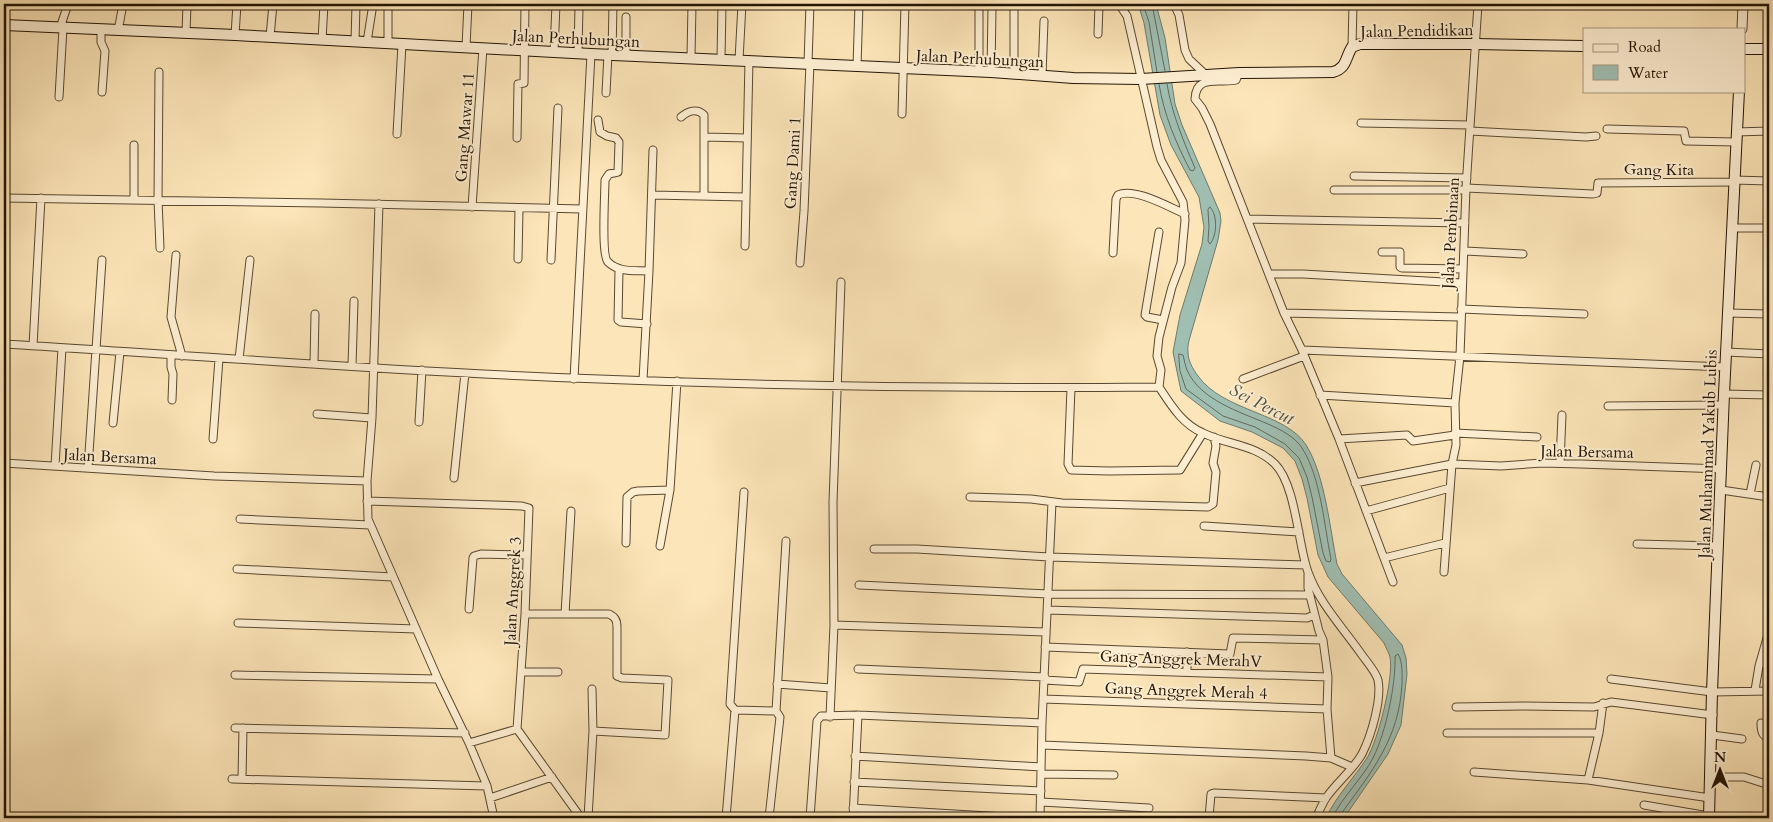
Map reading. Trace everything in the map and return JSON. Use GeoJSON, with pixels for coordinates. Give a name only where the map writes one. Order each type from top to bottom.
{"type":"FeatureCollection","features":[{"type":"Feature","properties":{"kind":"main road","name":"Jalan Perhubungan"},"geometry":{"type":"LineString","coordinates":[[4,26],[235,35],[610,55],[1014,73],[1042,76],[1144,78]]}},
{"type":"Feature","properties":{"kind":"main road","name":"Jalan Pendidikan"},"geometry":{"type":"LineString","coordinates":[[1144,78],[1206,74],[1332,72],[1345,65],[1352,47],[1360,44],[1583,46]]}},
{"type":"Feature","properties":{"kind":"main road"},"geometry":{"type":"LineString","coordinates":[[1746,49],[1769,49]]}},
{"type":"Feature","properties":{"kind":"main road","name":"Jalan Muhammad Yakub Lubis"},"geometry":{"type":"LineString","coordinates":[[1709,817],[1713,715],[1712,692],[1738,92]]}},
{"type":"Feature","properties":{"kind":"street"},"geometry":{"type":"LineString","coordinates":[[59,96],[61,28],[68,4]]}},
{"type":"Feature","properties":{"kind":"street"},"geometry":{"type":"LineString","coordinates":[[118,31],[123,4]]}},
{"type":"Feature","properties":{"kind":"street"},"geometry":{"type":"LineString","coordinates":[[186,33],[187,4]]}},
{"type":"Feature","properties":{"kind":"street"},"geometry":{"type":"LineString","coordinates":[[235,35],[237,4]]}},
{"type":"Feature","properties":{"kind":"street"},"geometry":{"type":"LineString","coordinates":[[270,37],[273,4]]}},
{"type":"Feature","properties":{"kind":"street"},"geometry":{"type":"LineString","coordinates":[[322,40],[324,4]]}},
{"type":"Feature","properties":{"kind":"street"},"geometry":{"type":"LineString","coordinates":[[355,42],[356,4]]}},
{"type":"Feature","properties":{"kind":"street"},"geometry":{"type":"LineString","coordinates":[[367,42],[373,4]]}},
{"type":"Feature","properties":{"kind":"street"},"geometry":{"type":"LineString","coordinates":[[388,4],[388,43]]}},
{"type":"Feature","properties":{"kind":"street"},"geometry":{"type":"LineString","coordinates":[[466,47],[468,4]]}},
{"type":"Feature","properties":{"kind":"street"},"geometry":{"type":"LineString","coordinates":[[517,138],[518,84],[524,83],[525,4]]}},
{"type":"Feature","properties":{"kind":"street"},"geometry":{"type":"LineString","coordinates":[[554,52],[556,4]]}},
{"type":"Feature","properties":{"kind":"street"},"geometry":{"type":"LineString","coordinates":[[606,93],[613,4]]}},
{"type":"Feature","properties":{"kind":"street"},"geometry":{"type":"LineString","coordinates":[[691,58],[692,4]]}},
{"type":"Feature","properties":{"kind":"street"},"geometry":{"type":"LineString","coordinates":[[721,59],[722,4]]}},
{"type":"Feature","properties":{"kind":"street"},"geometry":{"type":"LineString","coordinates":[[742,4],[747,138],[745,246]]}},
{"type":"Feature","properties":{"kind":"street","name":"Gang Dami 1"},"geometry":{"type":"LineString","coordinates":[[800,263],[804,211],[810,4]]}},
{"type":"Feature","properties":{"kind":"street"},"geometry":{"type":"LineString","coordinates":[[857,66],[859,4]]}},
{"type":"Feature","properties":{"kind":"street"},"geometry":{"type":"LineString","coordinates":[[902,114],[905,4]]}},
{"type":"Feature","properties":{"kind":"street"},"geometry":{"type":"LineString","coordinates":[[979,4],[979,72]]}},
{"type":"Feature","properties":{"kind":"street"},"geometry":{"type":"LineString","coordinates":[[1014,4],[1014,73]]}},
{"type":"Feature","properties":{"kind":"street"},"geometry":{"type":"LineString","coordinates":[[1098,34],[1099,4]]}},
{"type":"Feature","properties":{"kind":"street"},"geometry":{"type":"LineString","coordinates":[[1119,4],[1127,16],[1144,78],[1161,160],[1183,202],[1185,214],[1181,263],[1163,320],[1158,346],[1161,370],[1159,387],[1180,417],[1188,424],[1203,433],[1251,448],[1266,456],[1276,465],[1283,476],[1299,532],[1314,615],[1323,640],[1328,676],[1327,709],[1332,758]]}},
{"type":"Feature","properties":{"kind":"street"},"geometry":{"type":"LineString","coordinates":[[1174,4],[1179,15],[1185,50],[1188,56],[1206,74]]}},
{"type":"Feature","properties":{"kind":"street"},"geometry":{"type":"LineString","coordinates":[[1352,47],[1353,4]]}},
{"type":"Feature","properties":{"kind":"street","name":"Jalan Pembinaan"},"geometry":{"type":"LineString","coordinates":[[1444,572],[1452,464],[1456,445],[1455,403],[1460,356],[1460,309],[1466,189],[1478,4]]}},
{"type":"Feature","properties":{"kind":"street"},"geometry":{"type":"LineString","coordinates":[[1742,28],[1743,4]]}},
{"type":"Feature","properties":{"kind":"street"},"geometry":{"type":"LineString","coordinates":[[578,53],[579,6]]}},
{"type":"Feature","properties":{"kind":"street"},"geometry":{"type":"LineString","coordinates":[[991,72],[992,8]]}},
{"type":"Feature","properties":{"kind":"street"},"geometry":{"type":"LineString","coordinates":[[626,17],[626,55]]}},
{"type":"Feature","properties":{"kind":"street"},"geometry":{"type":"LineString","coordinates":[[1042,76],[1044,21]]}},
{"type":"Feature","properties":{"kind":"street"},"geometry":{"type":"LineString","coordinates":[[101,30],[101,42],[105,51],[102,92]]}},
{"type":"Feature","properties":{"kind":"street"},"geometry":{"type":"LineString","coordinates":[[397,134],[402,44]]}},
{"type":"Feature","properties":{"kind":"street","name":"Gang Mawar 11"},"geometry":{"type":"LineString","coordinates":[[472,207],[483,48]]}},
{"type":"Feature","properties":{"kind":"street"},"geometry":{"type":"LineString","coordinates":[[574,379],[591,54]]}},
{"type":"Feature","properties":{"kind":"street"},"geometry":{"type":"LineString","coordinates":[[160,72],[158,200],[160,248]]}},
{"type":"Feature","properties":{"kind":"street"},"geometry":{"type":"LineString","coordinates":[[1239,73],[1236,80],[1211,80],[1204,83],[1198,89],[1194,99],[1202,108],[1210,124],[1284,313],[1339,439],[1393,582]]}},
{"type":"Feature","properties":{"kind":"street"},"geometry":{"type":"LineString","coordinates":[[552,260],[558,108]]}},
{"type":"Feature","properties":{"kind":"street"},"geometry":{"type":"LineString","coordinates":[[681,117],[691,111],[703,113],[705,118],[704,196]]}},
{"type":"Feature","properties":{"kind":"street"},"geometry":{"type":"LineString","coordinates":[[598,120],[600,132],[616,138],[619,142],[618,172],[609,174],[605,180],[604,230],[606,260],[619,270],[649,271]]}},
{"type":"Feature","properties":{"kind":"street"},"geometry":{"type":"LineString","coordinates":[[1361,123],[1470,128],[1586,137],[1596,136]]}},
{"type":"Feature","properties":{"kind":"street"},"geometry":{"type":"LineString","coordinates":[[1607,129],[1684,131],[1686,141],[1736,137],[1769,131]]}},
{"type":"Feature","properties":{"kind":"street"},"geometry":{"type":"LineString","coordinates":[[705,137],[747,138]]}},
{"type":"Feature","properties":{"kind":"street"},"geometry":{"type":"LineString","coordinates":[[131,200],[134,145]]}},
{"type":"Feature","properties":{"kind":"street"},"geometry":{"type":"LineString","coordinates":[[643,380],[647,324],[653,150]]}},
{"type":"Feature","properties":{"kind":"street"},"geometry":{"type":"LineString","coordinates":[[1354,176],[1467,178]]}},
{"type":"Feature","properties":{"kind":"street"},"geometry":{"type":"LineString","coordinates":[[1734,181],[1769,181]]}},
{"type":"Feature","properties":{"kind":"street","name":"Gang Kita"},"geometry":{"type":"LineString","coordinates":[[1466,189],[1593,194],[1597,193],[1598,183],[1734,181]]}},
{"type":"Feature","properties":{"kind":"street"},"geometry":{"type":"LineString","coordinates":[[1334,190],[1466,189]]}},
{"type":"Feature","properties":{"kind":"street"},"geometry":{"type":"LineString","coordinates":[[1113,253],[1116,199],[1118,195],[1130,193],[1143,196],[1185,214]]}},
{"type":"Feature","properties":{"kind":"street"},"geometry":{"type":"LineString","coordinates":[[652,195],[746,196]]}},
{"type":"Feature","properties":{"kind":"street"},"geometry":{"type":"LineString","coordinates":[[4,198],[582,209]]}},
{"type":"Feature","properties":{"kind":"street"},"geometry":{"type":"LineString","coordinates":[[33,346],[41,198]]}},
{"type":"Feature","properties":{"kind":"street"},"geometry":{"type":"LineString","coordinates":[[380,204],[367,512],[370,525],[438,679],[469,742],[487,786],[494,818]]}},
{"type":"Feature","properties":{"kind":"street"},"geometry":{"type":"LineString","coordinates":[[518,259],[519,209]]}},
{"type":"Feature","properties":{"kind":"street"},"geometry":{"type":"LineString","coordinates":[[1248,219],[1465,223]]}},
{"type":"Feature","properties":{"kind":"street"},"geometry":{"type":"LineString","coordinates":[[1732,228],[1769,228]]}},
{"type":"Feature","properties":{"kind":"street"},"geometry":{"type":"LineString","coordinates":[[1159,232],[1145,315],[1163,320]]}},
{"type":"Feature","properties":{"kind":"street"},"geometry":{"type":"LineString","coordinates":[[1464,251],[1523,254]]}},
{"type":"Feature","properties":{"kind":"street"},"geometry":{"type":"LineString","coordinates":[[1382,252],[1400,252],[1402,268],[1463,269]]}},
{"type":"Feature","properties":{"kind":"street"},"geometry":{"type":"LineString","coordinates":[[172,400],[174,374],[171,367],[176,356],[171,317],[176,255]]}},
{"type":"Feature","properties":{"kind":"street"},"geometry":{"type":"LineString","coordinates":[[88,468],[102,260]]}},
{"type":"Feature","properties":{"kind":"street"},"geometry":{"type":"LineString","coordinates":[[239,360],[250,260]]}},
{"type":"Feature","properties":{"kind":"street"},"geometry":{"type":"LineString","coordinates":[[619,270],[618,320],[621,322],[647,324]]}},
{"type":"Feature","properties":{"kind":"street"},"geometry":{"type":"LineString","coordinates":[[1270,274],[1303,274],[1462,283]]}},
{"type":"Feature","properties":{"kind":"street"},"geometry":{"type":"LineString","coordinates":[[830,717],[834,625],[833,502],[841,282]]}},
{"type":"Feature","properties":{"kind":"street"},"geometry":{"type":"LineString","coordinates":[[352,366],[354,301]]}},
{"type":"Feature","properties":{"kind":"street"},"geometry":{"type":"LineString","coordinates":[[1460,309],[1584,314]]}},
{"type":"Feature","properties":{"kind":"street"},"geometry":{"type":"LineString","coordinates":[[1284,313],[1460,318]]}},
{"type":"Feature","properties":{"kind":"street"},"geometry":{"type":"LineString","coordinates":[[1728,313],[1769,314]]}},
{"type":"Feature","properties":{"kind":"street"},"geometry":{"type":"LineString","coordinates":[[314,364],[315,314]]}},
{"type":"Feature","properties":{"kind":"street"},"geometry":{"type":"LineString","coordinates":[[4,344],[219,359],[574,379],[838,385],[1071,388],[1159,387]]}},
{"type":"Feature","properties":{"kind":"street"},"geometry":{"type":"LineString","coordinates":[[55,466],[62,348]]}},
{"type":"Feature","properties":{"kind":"street"},"geometry":{"type":"LineString","coordinates":[[113,423],[120,352]]}},
{"type":"Feature","properties":{"kind":"street"},"geometry":{"type":"LineString","coordinates":[[1726,352],[1769,354]]}},
{"type":"Feature","properties":{"kind":"street"},"geometry":{"type":"LineString","coordinates":[[1243,379],[1303,353],[1460,356],[1725,367]]}},
{"type":"Feature","properties":{"kind":"street"},"geometry":{"type":"LineString","coordinates":[[213,439],[219,359]]}},
{"type":"Feature","properties":{"kind":"street"},"geometry":{"type":"LineString","coordinates":[[419,422],[422,370]]}},
{"type":"Feature","properties":{"kind":"street"},"geometry":{"type":"LineString","coordinates":[[454,478],[464,373]]}},
{"type":"Feature","properties":{"kind":"street"},"geometry":{"type":"LineString","coordinates":[[660,546],[670,490],[677,381]]}},
{"type":"Feature","properties":{"kind":"street"},"geometry":{"type":"LineString","coordinates":[[1071,388],[1068,464],[1071,470],[1180,470],[1203,433]]}},
{"type":"Feature","properties":{"kind":"street"},"geometry":{"type":"LineString","coordinates":[[1608,406],[1724,400],[1769,395]]}},
{"type":"Feature","properties":{"kind":"street"},"geometry":{"type":"LineString","coordinates":[[1320,396],[1455,403]]}},
{"type":"Feature","properties":{"kind":"street"},"geometry":{"type":"LineString","coordinates":[[318,414],[372,418]]}},
{"type":"Feature","properties":{"kind":"street"},"geometry":{"type":"LineString","coordinates":[[1560,463],[1562,415]]}},
{"type":"Feature","properties":{"kind":"street"},"geometry":{"type":"LineString","coordinates":[[1339,439],[1408,435],[1413,441],[1455,434],[1537,437]]}},
{"type":"Feature","properties":{"kind":"street"},"geometry":{"type":"LineString","coordinates":[[970,497],[1200,508],[1211,506],[1215,493],[1216,472],[1213,463],[1216,446],[1214,437]]}},
{"type":"Feature","properties":{"kind":"street","name":"Jalan Bersama"},"geometry":{"type":"LineString","coordinates":[[1355,483],[1452,464],[1501,466],[1560,463],[1722,469]]}},
{"type":"Feature","properties":{"kind":"street","name":"Jalan Bersama"},"geometry":{"type":"LineString","coordinates":[[4,464],[214,476],[367,481]]}},
{"type":"Feature","properties":{"kind":"street"},"geometry":{"type":"LineString","coordinates":[[1750,494],[1756,465]]}},
{"type":"Feature","properties":{"kind":"street"},"geometry":{"type":"LineString","coordinates":[[1366,511],[1450,488]]}},
{"type":"Feature","properties":{"kind":"street"},"geometry":{"type":"LineString","coordinates":[[626,543],[627,497],[633,492],[638,491],[670,490]]}},
{"type":"Feature","properties":{"kind":"street"},"geometry":{"type":"LineString","coordinates":[[1721,490],[1769,497]]}},
{"type":"Feature","properties":{"kind":"street"},"geometry":{"type":"LineString","coordinates":[[744,492],[730,706],[735,710],[776,711]]}},
{"type":"Feature","properties":{"kind":"street","name":"Jalan Anggrek 3"},"geometry":{"type":"LineString","coordinates":[[368,502],[525,506],[530,510],[526,555],[525,614],[518,729]]}},
{"type":"Feature","properties":{"kind":"street"},"geometry":{"type":"LineString","coordinates":[[1040,818],[1045,632],[1052,502]]}},
{"type":"Feature","properties":{"kind":"street"},"geometry":{"type":"LineString","coordinates":[[565,614],[571,511]]}},
{"type":"Feature","properties":{"kind":"street"},"geometry":{"type":"LineString","coordinates":[[240,519],[370,525]]}},
{"type":"Feature","properties":{"kind":"street"},"geometry":{"type":"LineString","coordinates":[[1204,526],[1299,532]]}},
{"type":"Feature","properties":{"kind":"street"},"geometry":{"type":"LineString","coordinates":[[769,818],[780,718],[776,711],[786,541]]}},
{"type":"Feature","properties":{"kind":"street"},"geometry":{"type":"LineString","coordinates":[[1384,558],[1445,543]]}},
{"type":"Feature","properties":{"kind":"street"},"geometry":{"type":"LineString","coordinates":[[1637,544],[1718,546]]}},
{"type":"Feature","properties":{"kind":"street"},"geometry":{"type":"LineString","coordinates":[[874,549],[962,551],[1049,558],[1307,569]]}},
{"type":"Feature","properties":{"kind":"street"},"geometry":{"type":"LineString","coordinates":[[469,609],[474,556],[481,554],[526,555]]}},
{"type":"Feature","properties":{"kind":"street"},"geometry":{"type":"LineString","coordinates":[[237,569],[393,577]]}},
{"type":"Feature","properties":{"kind":"street"},"geometry":{"type":"LineString","coordinates":[[1307,569],[1325,604],[1378,678],[1378,698],[1372,730],[1362,754],[1326,798],[1316,818]]}},
{"type":"Feature","properties":{"kind":"street"},"geometry":{"type":"LineString","coordinates":[[859,585],[1048,594],[1310,596]]}},
{"type":"Feature","properties":{"kind":"street"},"geometry":{"type":"LineString","coordinates":[[1047,610],[1307,618],[1314,615]]}},
{"type":"Feature","properties":{"kind":"street"},"geometry":{"type":"LineString","coordinates":[[525,614],[609,614],[617,622],[617,676],[622,678],[666,679],[668,682],[665,735],[593,731]]}},
{"type":"Feature","properties":{"kind":"street"},"geometry":{"type":"LineString","coordinates":[[238,624],[416,629]]}},
{"type":"Feature","properties":{"kind":"street"},"geometry":{"type":"LineString","coordinates":[[834,625],[1045,632]]}},
{"type":"Feature","properties":{"kind":"street"},"geometry":{"type":"LineString","coordinates":[[1755,690],[1760,662],[1769,631]]}},
{"type":"Feature","properties":{"kind":"street"},"geometry":{"type":"LineString","coordinates":[[1045,647],[1230,654],[1232,638],[1323,640]]}},
{"type":"Feature","properties":{"kind":"street"},"geometry":{"type":"LineString","coordinates":[[1187,671],[1188,652]]}},
{"type":"Feature","properties":{"kind":"street"},"geometry":{"type":"LineString","coordinates":[[1760,662],[1769,665]]}},
{"type":"Feature","properties":{"kind":"street"},"geometry":{"type":"LineString","coordinates":[[858,669],[1044,678]]}},
{"type":"Feature","properties":{"kind":"street","name":"Gang Anggrek MerahV"},"geometry":{"type":"LineString","coordinates":[[1044,678],[1078,682],[1083,669],[1328,676]]}},
{"type":"Feature","properties":{"kind":"street"},"geometry":{"type":"LineString","coordinates":[[521,672],[558,672]]}},
{"type":"Feature","properties":{"kind":"street"},"geometry":{"type":"LineString","coordinates":[[235,675],[438,679]]}},
{"type":"Feature","properties":{"kind":"street"},"geometry":{"type":"LineString","coordinates":[[1611,679],[1712,692],[1769,691]]}},
{"type":"Feature","properties":{"kind":"street"},"geometry":{"type":"LineString","coordinates":[[777,684],[831,688]]}},
{"type":"Feature","properties":{"kind":"street"},"geometry":{"type":"LineString","coordinates":[[588,818],[593,731],[592,689]]}},
{"type":"Feature","properties":{"kind":"street","name":"Gang Anggrek Merah 4"},"geometry":{"type":"LineString","coordinates":[[1043,699],[1327,709]]}},
{"type":"Feature","properties":{"kind":"street"},"geometry":{"type":"LineString","coordinates":[[1456,708],[1594,706],[1611,702],[1713,715]]}},
{"type":"Feature","properties":{"kind":"street"},"geometry":{"type":"LineString","coordinates":[[1588,780],[1599,733],[1603,703]]}},
{"type":"Feature","properties":{"kind":"street"},"geometry":{"type":"LineString","coordinates":[[726,818],[735,710]]}},
{"type":"Feature","properties":{"kind":"street"},"geometry":{"type":"LineString","coordinates":[[810,818],[817,720],[820,716],[830,717],[858,714],[1042,723]]}},
{"type":"Feature","properties":{"kind":"street"},"geometry":{"type":"LineString","coordinates":[[852,818],[858,714]]}},
{"type":"Feature","properties":{"kind":"street"},"geometry":{"type":"LineString","coordinates":[[1762,723],[1764,737],[1769,738]]}},
{"type":"Feature","properties":{"kind":"street"},"geometry":{"type":"LineString","coordinates":[[235,728],[465,733]]}},
{"type":"Feature","properties":{"kind":"street"},"geometry":{"type":"LineString","coordinates":[[242,779],[243,728]]}},
{"type":"Feature","properties":{"kind":"street"},"geometry":{"type":"LineString","coordinates":[[469,742],[518,729],[580,818]]}},
{"type":"Feature","properties":{"kind":"street"},"geometry":{"type":"LineString","coordinates":[[1447,733],[1599,733]]}},
{"type":"Feature","properties":{"kind":"street"},"geometry":{"type":"LineString","coordinates":[[1712,735],[1742,739]]}},
{"type":"Feature","properties":{"kind":"street"},"geometry":{"type":"LineString","coordinates":[[1042,745],[1332,758],[1352,767]]}},
{"type":"Feature","properties":{"kind":"street"},"geometry":{"type":"LineString","coordinates":[[855,756],[1114,775]]}},
{"type":"Feature","properties":{"kind":"street"},"geometry":{"type":"LineString","coordinates":[[1474,772],[1588,780],[1710,798]]}},
{"type":"Feature","properties":{"kind":"street"},"geometry":{"type":"LineString","coordinates":[[490,798],[552,777]]}},
{"type":"Feature","properties":{"kind":"street"},"geometry":{"type":"LineString","coordinates":[[1710,777],[1744,778],[1766,784]]}},
{"type":"Feature","properties":{"kind":"street"},"geometry":{"type":"LineString","coordinates":[[232,779],[487,786]]}},
{"type":"Feature","properties":{"kind":"street"},"geometry":{"type":"LineString","coordinates":[[854,782],[1041,791]]}},
{"type":"Feature","properties":{"kind":"street"},"geometry":{"type":"LineString","coordinates":[[1209,818],[1211,794],[1214,793],[1326,798]]}},
{"type":"Feature","properties":{"kind":"street"},"geometry":{"type":"LineString","coordinates":[[1041,802],[1149,808]]}},
{"type":"Feature","properties":{"kind":"street"},"geometry":{"type":"LineString","coordinates":[[1644,805],[1709,817]]}},
{"type":"Feature","properties":{"kind":"street"},"geometry":{"type":"LineString","coordinates":[[853,808],[1020,818]]}},
{"type":"Feature","properties":{"kind":"water","name":"Sei Percut"},"geometry":{"type":"Polygon","coordinates":[[[1138,4],[1156,4],[1165,38],[1175,104],[1182,125],[1220,213],[1221,221],[1218,240],[1188,344],[1190,362],[1198,376],[1209,388],[1238,405],[1284,425],[1306,445],[1318,471],[1337,564],[1342,574],[1402,645],[1406,658],[1407,674],[1401,725],[1388,754],[1344,818],[1326,818],[1335,802],[1367,758],[1376,738],[1390,679],[1390,657],[1384,643],[1328,577],[1318,555],[1307,498],[1295,461],[1283,448],[1252,432],[1220,421],[1181,391],[1173,352],[1180,315],[1202,244],[1204,227],[1199,197],[1171,145],[1160,115],[1144,23],[1138,4]]]}}]}
